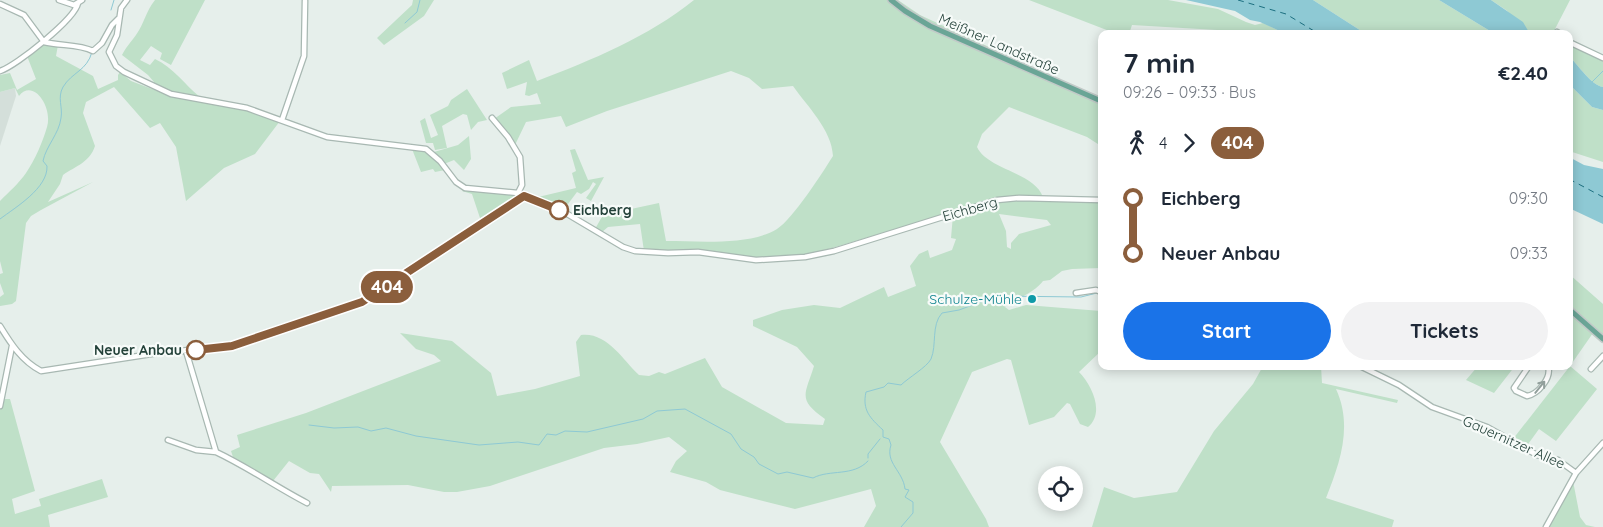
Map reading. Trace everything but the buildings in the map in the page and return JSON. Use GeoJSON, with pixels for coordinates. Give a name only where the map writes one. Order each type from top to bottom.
{"type":"FeatureCollection","features":[{"type":"Feature","properties":{"kind":"main road","name":"Meißner Landstraße"},"geometry":{"type":"LineString","coordinates":[[891,0],[930,26],[1098,100]]}},
{"type":"Feature","properties":{"kind":"main road"},"geometry":{"type":"LineString","coordinates":[[1573,312],[1603,339]]}},
{"type":"Feature","properties":{"kind":"street"},"geometry":{"type":"LineString","coordinates":[[59,0],[70,5],[80,2]]}},
{"type":"Feature","properties":{"kind":"street"},"geometry":{"type":"LineString","coordinates":[[0,4],[24,15],[44,42],[72,45],[84,50],[94,51],[100,46],[118,19],[127,0]]}},
{"type":"Feature","properties":{"kind":"street"},"geometry":{"type":"LineString","coordinates":[[282,120],[304,56],[305,1]]}},
{"type":"Feature","properties":{"kind":"street"},"geometry":{"type":"LineString","coordinates":[[0,71],[44,42],[74,12],[80,2]]}},
{"type":"Feature","properties":{"kind":"street"},"geometry":{"type":"LineString","coordinates":[[118,19],[117,34],[109,52],[116,66],[131,77],[171,94],[247,108],[327,137],[422,148],[432,152],[452,178],[465,188],[518,193],[522,185],[520,157],[512,143],[492,118]]}},
{"type":"Feature","properties":{"kind":"street"},"geometry":{"type":"LineString","coordinates":[[1573,44],[1603,58]]}},
{"type":"Feature","properties":{"kind":"street"},"geometry":{"type":"LineString","coordinates":[[285,113],[288,123]]}},
{"type":"Feature","properties":{"kind":"street","name":"Eichberg"},"geometry":{"type":"LineString","coordinates":[[518,193],[564,212],[623,247],[635,251],[668,254],[698,252],[756,260],[805,257],[834,251],[997,200],[1020,198],[1098,200]]}},
{"type":"Feature","properties":{"kind":"street"},"geometry":{"type":"LineString","coordinates":[[0,326],[12,346],[29,364],[41,371],[232,346],[362,302],[524,196]]}},
{"type":"Feature","properties":{"kind":"street"},"geometry":{"type":"LineString","coordinates":[[1076,293],[1098,292]]}},
{"type":"Feature","properties":{"kind":"street"},"geometry":{"type":"LineString","coordinates":[[0,406],[3,376],[12,346]]}},
{"type":"Feature","properties":{"kind":"street"},"geometry":{"type":"LineString","coordinates":[[186,351],[216,452]]}},
{"type":"Feature","properties":{"kind":"street"},"geometry":{"type":"LineString","coordinates":[[1591,369],[1603,356]]}},
{"type":"Feature","properties":{"kind":"street","name":"Gauernitzer Allee"},"geometry":{"type":"LineString","coordinates":[[1368,370],[1399,385],[1432,407],[1487,427],[1537,455],[1558,460],[1576,473]]}},
{"type":"Feature","properties":{"kind":"street"},"geometry":{"type":"LineString","coordinates":[[1526,370],[1514,388],[1516,391],[1527,396],[1534,394],[1545,381],[1550,373],[1549,370]]}},
{"type":"Feature","properties":{"kind":"street"},"geometry":{"type":"LineString","coordinates":[[168,440],[196,450],[216,452],[247,466],[280,489],[307,503]]}},
{"type":"Feature","properties":{"kind":"street"},"geometry":{"type":"LineString","coordinates":[[1546,527],[1576,473],[1603,444]]}},
{"type":"Feature","properties":{"kind":"shaded area"},"geometry":{"type":"Polygon","coordinates":[[[15,88],[16,96],[0,146],[0,92],[15,88]]]}},
{"type":"Feature","properties":{"kind":"green space"},"geometry":{"type":"Polygon","coordinates":[[[155,0],[205,0],[171,65],[160,59],[162,53],[151,46],[140,60],[150,65],[155,59],[161,62],[200,97],[171,92],[153,84],[154,82],[148,75],[122,55],[139,31],[155,0]]]}},
{"type":"Feature","properties":{"kind":"green space"},"geometry":{"type":"Polygon","coordinates":[[[413,0],[434,0],[424,16],[384,45],[377,38],[412,5],[413,0]]]}},
{"type":"Feature","properties":{"kind":"green space"},"geometry":{"type":"Polygon","coordinates":[[[694,0],[888,0],[898,8],[1098,102],[1098,144],[1087,137],[1009,107],[982,134],[977,147],[991,161],[1030,182],[1043,197],[1014,196],[993,200],[812,254],[773,259],[644,251],[640,224],[608,227],[602,232],[595,229],[603,215],[659,203],[666,241],[708,242],[752,238],[777,229],[791,216],[833,156],[832,146],[824,128],[793,86],[762,89],[749,78],[731,71],[607,111],[566,127],[561,116],[526,122],[515,145],[494,119],[511,107],[541,104],[537,93],[529,96],[525,95],[527,82],[507,89],[502,73],[529,60],[537,81],[599,56],[639,36],[694,0]]]}},
{"type":"Feature","properties":{"kind":"green space"},"geometry":{"type":"Polygon","coordinates":[[[893,0],[898,0],[920,15],[1015,59],[935,26],[893,0]]]}},
{"type":"Feature","properties":{"kind":"green space"},"geometry":{"type":"Polygon","coordinates":[[[1029,0],[1168,0],[1218,9],[1246,22],[1255,25],[1263,23],[1278,30],[1218,30],[1132,25],[1130,30],[1107,30],[1029,0]]]}},
{"type":"Feature","properties":{"kind":"green space"},"geometry":{"type":"Polygon","coordinates":[[[1313,0],[1439,0],[1488,30],[1360,30],[1313,0]]]}},
{"type":"Feature","properties":{"kind":"green space"},"geometry":{"type":"Polygon","coordinates":[[[1491,0],[1570,0],[1556,30],[1526,30],[1506,10],[1491,0]]]}},
{"type":"Feature","properties":{"kind":"green space"},"geometry":{"type":"Polygon","coordinates":[[[44,43],[58,45],[56,56],[93,76],[98,89],[118,80],[120,72],[131,81],[168,95],[236,107],[280,121],[255,154],[224,168],[186,201],[176,147],[160,123],[150,128],[114,87],[86,102],[83,113],[95,146],[86,160],[63,175],[60,184],[48,202],[93,182],[31,216],[26,223],[16,301],[12,304],[0,306],[0,297],[4,294],[0,283],[0,274],[3,273],[0,261],[0,201],[29,168],[43,138],[48,119],[44,104],[36,93],[30,90],[24,91],[19,96],[15,88],[0,92],[0,75],[10,73],[17,90],[36,79],[27,56],[44,43]]]}},
{"type":"Feature","properties":{"kind":"green space"},"geometry":{"type":"Polygon","coordinates":[[[1573,45],[1603,59],[1603,87],[1590,79],[1573,60],[1573,45]]]}},
{"type":"Feature","properties":{"kind":"green space"},"geometry":{"type":"Polygon","coordinates":[[[1573,88],[1592,107],[1603,110],[1603,162],[1573,152],[1573,88]]]}},
{"type":"Feature","properties":{"kind":"green space"},"geometry":{"type":"Polygon","coordinates":[[[467,89],[487,120],[478,122],[471,130],[467,115],[463,114],[442,126],[447,148],[435,150],[433,143],[426,143],[420,121],[425,118],[431,138],[438,135],[430,115],[448,106],[451,100],[467,89]]]}},
{"type":"Feature","properties":{"kind":"green space"},"geometry":{"type":"Polygon","coordinates":[[[469,136],[471,159],[464,170],[454,160],[444,164],[434,152],[458,145],[469,136]]]}},
{"type":"Feature","properties":{"kind":"green space"},"geometry":{"type":"Polygon","coordinates":[[[412,149],[431,155],[445,170],[435,172],[433,169],[421,172],[412,149]]]}},
{"type":"Feature","properties":{"kind":"green space"},"geometry":{"type":"Polygon","coordinates":[[[575,149],[588,180],[604,177],[591,201],[586,198],[596,184],[593,182],[589,189],[581,194],[577,192],[565,208],[534,198],[576,188],[572,173],[576,171],[570,150],[575,149]]]}},
{"type":"Feature","properties":{"kind":"green space"},"geometry":{"type":"Polygon","coordinates":[[[465,189],[517,195],[517,197],[481,221],[472,194],[462,191],[465,189]]]}},
{"type":"Feature","properties":{"kind":"green space"},"geometry":{"type":"Polygon","coordinates":[[[1011,199],[1098,203],[1098,268],[1062,271],[1050,280],[1043,281],[1037,288],[1027,294],[1007,303],[1005,307],[1009,310],[1026,305],[1098,311],[1098,354],[1079,372],[1088,384],[1095,399],[1096,414],[1093,421],[1088,427],[1080,424],[1070,404],[1067,403],[1054,417],[1029,425],[1011,360],[1007,359],[972,372],[940,442],[989,527],[864,527],[876,506],[871,489],[795,509],[720,490],[706,482],[670,472],[676,461],[687,451],[669,437],[637,444],[604,448],[490,486],[457,492],[444,492],[408,485],[332,486],[331,492],[319,474],[310,473],[289,461],[273,481],[233,457],[231,451],[240,447],[237,435],[306,413],[441,361],[434,355],[416,349],[400,333],[452,341],[491,373],[497,396],[535,389],[580,376],[576,342],[581,335],[590,335],[606,342],[639,375],[649,376],[659,372],[665,374],[705,358],[722,387],[786,423],[823,425],[825,419],[810,406],[806,396],[806,390],[814,366],[797,347],[753,326],[753,320],[782,310],[814,305],[840,308],[884,287],[888,297],[916,286],[910,266],[919,254],[928,250],[930,258],[952,250],[956,239],[951,238],[953,215],[1011,199]],[[999,214],[1006,231],[1007,247],[1011,249],[1011,243],[1019,234],[1051,225],[1047,220],[999,214]]]}},
{"type":"Feature","properties":{"kind":"green space"},"geometry":{"type":"Polygon","coordinates":[[[1573,278],[1603,304],[1603,337],[1573,311],[1573,278]]]}},
{"type":"Feature","properties":{"kind":"green space"},"geometry":{"type":"Polygon","coordinates":[[[1573,316],[1593,333],[1573,362],[1573,316]]]}},
{"type":"Feature","properties":{"kind":"green space"},"geometry":{"type":"Polygon","coordinates":[[[1573,369],[1597,389],[1556,441],[1539,429],[1526,447],[1513,439],[1567,370],[1573,369]]]}},
{"type":"Feature","properties":{"kind":"green space"},"geometry":{"type":"Polygon","coordinates":[[[1261,370],[1321,370],[1322,383],[1398,400],[1397,403],[1336,389],[1344,417],[1343,444],[1326,498],[1394,520],[1392,527],[1092,527],[1104,487],[1134,498],[1177,492],[1214,431],[1253,384],[1261,370]]]}},
{"type":"Feature","properties":{"kind":"green space"},"geometry":{"type":"Polygon","coordinates":[[[1475,370],[1512,370],[1494,393],[1466,380],[1475,370]]]}},
{"type":"Feature","properties":{"kind":"green space"},"geometry":{"type":"Polygon","coordinates":[[[2,399],[10,399],[35,491],[12,499],[15,514],[41,506],[39,499],[102,479],[108,497],[48,515],[50,527],[0,527],[0,406],[2,399]]]}},
{"type":"Feature","properties":{"kind":"green space"},"geometry":{"type":"Polygon","coordinates":[[[1573,481],[1580,517],[1586,525],[1595,527],[1547,527],[1573,481]]]}},
{"type":"Feature","properties":{"kind":"water"},"geometry":{"type":"Polygon","coordinates":[[[1186,0],[1313,0],[1360,30],[1277,30],[1260,22],[1250,20],[1235,11],[1186,0]]]}},
{"type":"Feature","properties":{"kind":"water"},"geometry":{"type":"Polygon","coordinates":[[[1439,0],[1491,0],[1523,22],[1528,30],[1488,30],[1439,0]]]}},
{"type":"Feature","properties":{"kind":"water"},"geometry":{"type":"Polygon","coordinates":[[[1573,60],[1594,83],[1603,87],[1603,110],[1592,107],[1573,88],[1573,60]]]}},
{"type":"Feature","properties":{"kind":"water"},"geometry":{"type":"Polygon","coordinates":[[[1573,159],[1584,165],[1603,169],[1603,224],[1573,210],[1573,159]]]}},
{"type":"Feature","properties":{"kind":"waterway"},"geometry":{"type":"LineString","coordinates":[[111,10],[114,0]]}},
{"type":"Feature","properties":{"kind":"waterway"},"geometry":{"type":"LineString","coordinates":[[405,23],[417,12],[420,0]]}},
{"type":"Feature","properties":{"kind":"waterway"},"geometry":{"type":"LineString","coordinates":[[0,219],[30,196],[42,182],[47,166],[43,161],[60,124],[61,91],[67,82],[87,63],[92,52]]}},
{"type":"Feature","properties":{"kind":"waterway"},"geometry":{"type":"LineString","coordinates":[[1591,83],[1603,71]]}},
{"type":"Feature","properties":{"kind":"waterway"},"geometry":{"type":"LineString","coordinates":[[901,527],[913,513],[913,502],[905,497],[909,490],[905,489],[904,483],[890,457],[891,445],[889,439],[883,437],[883,430],[866,409],[866,392],[884,387],[888,383],[901,385],[929,362],[933,353],[936,323],[942,313],[959,310],[997,296],[1081,297],[1097,293]]}},
{"type":"Feature","properties":{"kind":"waterway"},"geometry":{"type":"LineString","coordinates":[[309,425],[334,428],[358,427],[371,431],[386,428],[416,436],[479,445],[518,442],[539,445],[547,434],[556,435],[565,431],[587,432],[643,419],[657,411],[685,409],[731,434],[741,449],[754,457],[759,464],[778,474],[787,472],[813,478],[855,469],[868,461]]}},
{"type":"Feature","properties":{"kind":"waterway"},"geometry":{"type":"LineString","coordinates":[[868,458],[868,454],[880,439]]}},
{"type":"Feature","properties":{"kind":"ferry route"},"geometry":{"type":"LineString","coordinates":[[1238,0],[1286,14],[1312,30]]}},
{"type":"Feature","properties":{"kind":"ferry route"},"geometry":{"type":"LineString","coordinates":[[1573,181],[1603,197]]}},
{"type":"Feature","properties":{"kind":"bus line","name":"404"},"geometry":{"type":"LineString","coordinates":[[196,350],[232,346],[362,302],[460,240],[524,196],[559,210]]}},
{"type":"Feature","properties":{"kind":"place","name":"Eichberg"},"geometry":{"type":"Point","coordinates":[559,210]}},
{"type":"Feature","properties":{"kind":"place","name":"Schulze-Mühle"},"geometry":{"type":"Point","coordinates":[1032,299]}},
{"type":"Feature","properties":{"kind":"place","name":"Neuer Anbau"},"geometry":{"type":"Point","coordinates":[196,350]}}]}
